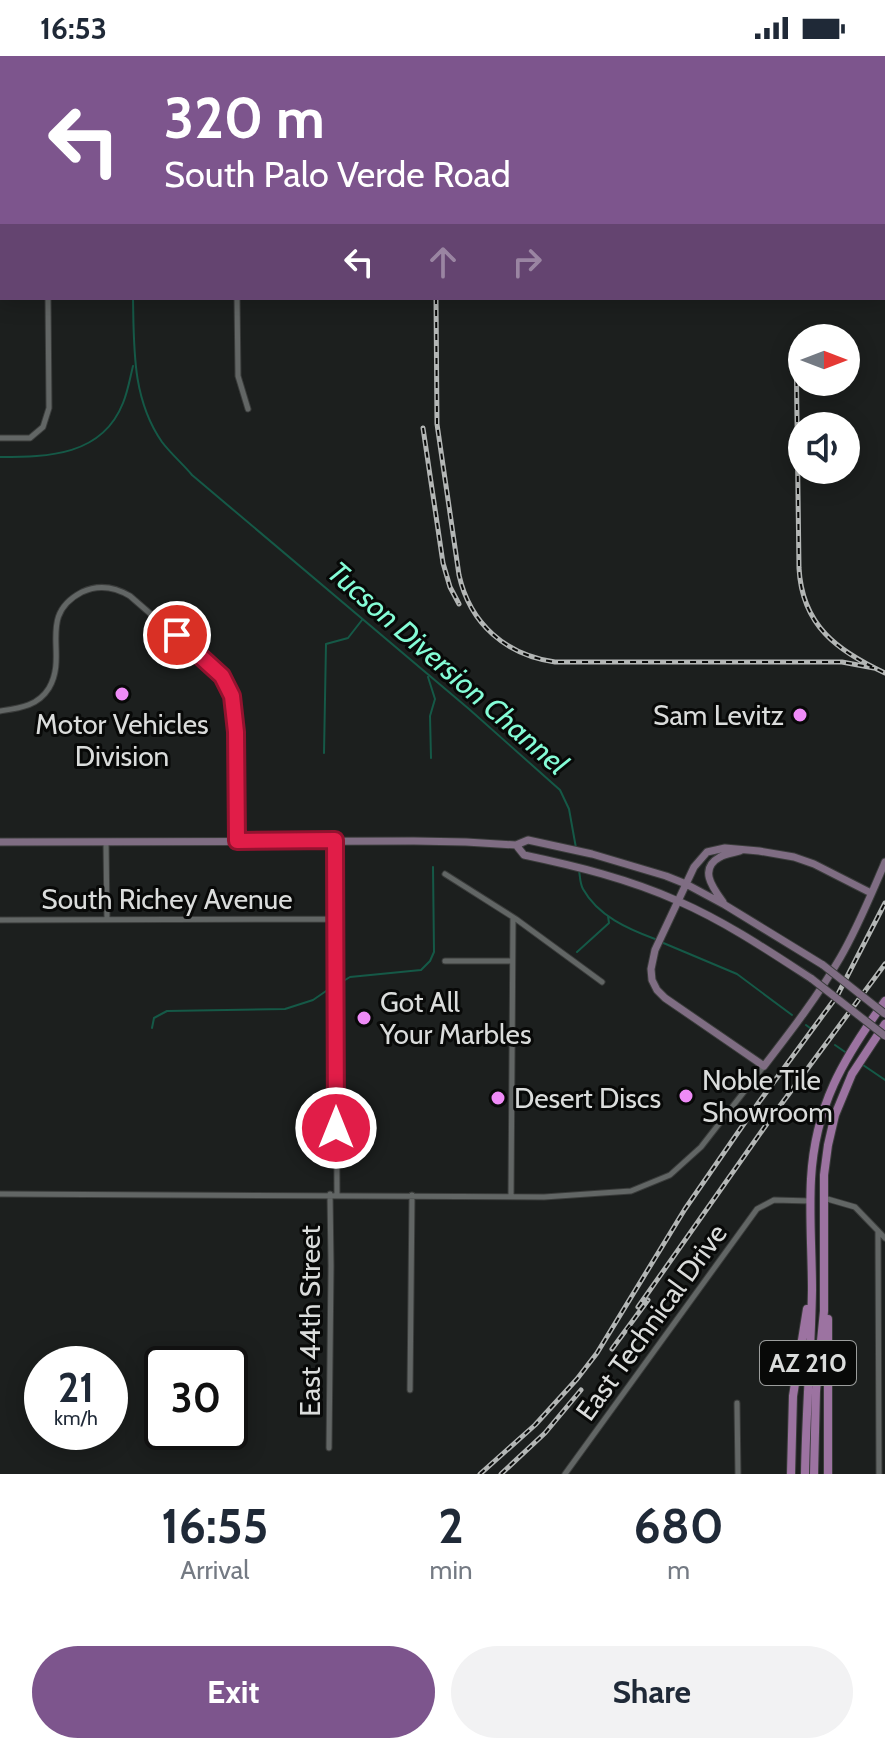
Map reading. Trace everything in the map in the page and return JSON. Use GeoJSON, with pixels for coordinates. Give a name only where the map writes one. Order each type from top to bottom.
{"type":"FeatureCollection","features":[{"type":"Feature","properties":{"kind":"main road"},"geometry":{"type":"LineString","coordinates":[[0,842],[335,840],[516,845],[528,840],[560,846],[686,884],[823,965],[885,1014]]}},
{"type":"Feature","properties":{"kind":"main road"},"geometry":{"type":"LineString","coordinates":[[516,845],[524,855],[601,873],[678,901],[763,947],[812,979],[885,1036]]}},
{"type":"Feature","properties":{"kind":"main road"},"geometry":{"type":"LineString","coordinates":[[871,893],[794,857],[725,848],[707,852],[694,867],[655,950],[652,980],[665,998],[764,1066],[804,1014],[841,957],[871,893],[885,862]]}},
{"type":"Feature","properties":{"kind":"main road"},"geometry":{"type":"LineString","coordinates":[[725,905],[709,881],[708,871],[713,861],[722,855],[742,850]]}},
{"type":"Feature","properties":{"kind":"main road","name":"AZ 210"},"geometry":{"type":"LineString","coordinates":[[805,1474],[812,1287],[812,1168],[817,1136],[841,1067],[885,1001]]}},
{"type":"Feature","properties":{"kind":"main road","name":"AZ 210"},"geometry":{"type":"LineString","coordinates":[[814,1474],[816,1391],[824,1311],[826,1160],[839,1104],[852,1074],[885,1024]]}},
{"type":"Feature","properties":{"kind":"main road"},"geometry":{"type":"LineString","coordinates":[[824,1198],[817,1189],[818,1149],[835,1079]]}},
{"type":"Feature","properties":{"kind":"main road"},"geometry":{"type":"LineString","coordinates":[[791,1474],[792,1405],[808,1304],[811,1252]]}},
{"type":"Feature","properties":{"kind":"main road"},"geometry":{"type":"LineString","coordinates":[[825,1253],[828,1474]]}},
{"type":"Feature","properties":{"kind":"street"},"geometry":{"type":"LineString","coordinates":[[0,438],[30,438],[43,427],[49,408],[48,300]]}},
{"type":"Feature","properties":{"kind":"street"},"geometry":{"type":"LineString","coordinates":[[237,300],[238,376],[248,409]]}},
{"type":"Feature","properties":{"kind":"street"},"geometry":{"type":"LineString","coordinates":[[0,711],[26,707],[39,700],[51,685],[56,664],[56,624],[63,605],[87,589],[116,588],[130,596],[216,670],[232,696],[236,732],[237,841]]}},
{"type":"Feature","properties":{"kind":"street","name":"East 44th Street"},"geometry":{"type":"LineString","coordinates":[[329,1448],[335,840]]}},
{"type":"Feature","properties":{"kind":"street"},"geometry":{"type":"LineString","coordinates":[[106,841],[107,919]]}},
{"type":"Feature","properties":{"kind":"street"},"geometry":{"type":"LineString","coordinates":[[445,874],[602,982]]}},
{"type":"Feature","properties":{"kind":"street"},"geometry":{"type":"LineString","coordinates":[[511,1196],[513,918]]}},
{"type":"Feature","properties":{"kind":"street","name":"South Richey Avenue"},"geometry":{"type":"LineString","coordinates":[[0,920],[335,919]]}},
{"type":"Feature","properties":{"kind":"street"},"geometry":{"type":"LineString","coordinates":[[445,961],[512,961]]}},
{"type":"Feature","properties":{"kind":"street"},"geometry":{"type":"LineString","coordinates":[[0,1194],[558,1196],[631,1191],[670,1175],[701,1147],[764,1066]]}},
{"type":"Feature","properties":{"kind":"street"},"geometry":{"type":"LineString","coordinates":[[410,1390],[412,1195]]}},
{"type":"Feature","properties":{"kind":"street"},"geometry":{"type":"LineString","coordinates":[[824,1198],[855,1207],[885,1238]]}},
{"type":"Feature","properties":{"kind":"street","name":"East Technical Drive"},"geometry":{"type":"LineString","coordinates":[[565,1474],[757,1209],[774,1200],[811,1201]]}},
{"type":"Feature","properties":{"kind":"street"},"geometry":{"type":"LineString","coordinates":[[878,1231],[879,1474]]}},
{"type":"Feature","properties":{"kind":"street"},"geometry":{"type":"LineString","coordinates":[[737,1403],[738,1474]]}},
{"type":"Feature","properties":{"kind":"waterway","name":"Tucson Diversion Channel"},"geometry":{"type":"LineString","coordinates":[[133,300],[140,391],[152,426],[166,446],[192,475],[560,790],[569,809],[576,848]]}},
{"type":"Feature","properties":{"kind":"waterway"},"geometry":{"type":"LineString","coordinates":[[0,457],[37,456],[72,450],[102,434],[114,421],[123,403],[133,366]]}},
{"type":"Feature","properties":{"kind":"waterway"},"geometry":{"type":"LineString","coordinates":[[324,753],[326,644],[348,638],[362,620]]}},
{"type":"Feature","properties":{"kind":"waterway"},"geometry":{"type":"LineString","coordinates":[[428,677],[435,699],[430,716],[431,758]]}},
{"type":"Feature","properties":{"kind":"waterway"},"geometry":{"type":"LineString","coordinates":[[340,983],[350,977],[421,970],[430,961],[434,952],[433,867]]}},
{"type":"Feature","properties":{"kind":"waterway","name":"Tucson Diversion Channel"},"geometry":{"type":"LineString","coordinates":[[579,870],[582,887],[597,907],[624,926],[655,939]]}},
{"type":"Feature","properties":{"kind":"waterway"},"geometry":{"type":"LineString","coordinates":[[577,952],[609,923],[608,916]]}},
{"type":"Feature","properties":{"kind":"waterway","name":"Tucson Diversion Channel"},"geometry":{"type":"LineString","coordinates":[[661,942],[737,974],[792,1015]]}},
{"type":"Feature","properties":{"kind":"waterway"},"geometry":{"type":"LineString","coordinates":[[152,1028],[154,1018],[167,1011],[285,1009],[313,1000],[329,989]]}},
{"type":"Feature","properties":{"kind":"waterway"},"geometry":{"type":"LineString","coordinates":[[806,1025],[810,1028]]}},
{"type":"Feature","properties":{"kind":"waterway","name":"Tucson Diversion Channel"},"geometry":{"type":"LineString","coordinates":[[835,1045],[848,1054]]}},
{"type":"Feature","properties":{"kind":"waterway","name":"Tucson Diversion Channel"},"geometry":{"type":"LineString","coordinates":[[863,1065],[885,1080]]}},
{"type":"Feature","properties":{"kind":"railway"},"geometry":{"type":"LineString","coordinates":[[436,300],[437,424],[459,575],[472,608],[493,634],[521,652],[555,662],[842,662],[874,668]]}},
{"type":"Feature","properties":{"kind":"railway"},"geometry":{"type":"LineString","coordinates":[[797,396],[799,568],[807,606],[815,621],[838,645],[885,673]]}},
{"type":"Feature","properties":{"kind":"railway"},"geometry":{"type":"LineString","coordinates":[[423,428],[443,563],[459,604]]}},
{"type":"Feature","properties":{"kind":"railway"},"geometry":{"type":"LineString","coordinates":[[480,1474],[535,1425],[597,1353],[685,1209],[837,996],[885,903]]}},
{"type":"Feature","properties":{"kind":"railway"},"geometry":{"type":"LineString","coordinates":[[638,1307],[771,1118],[885,964]]}},
{"type":"Feature","properties":{"kind":"railway"},"geometry":{"type":"LineString","coordinates":[[612,1349],[648,1300]]}},
{"type":"Feature","properties":{"kind":"railway"},"geometry":{"type":"LineString","coordinates":[[501,1474],[545,1433],[581,1390]]}},
{"type":"Feature","properties":{"kind":"place","name":"Motor Vehicles Division"},"geometry":{"type":"Point","coordinates":[122,694]}},
{"type":"Feature","properties":{"kind":"place","name":"Sam Levitz"},"geometry":{"type":"Point","coordinates":[800,715]}},
{"type":"Feature","properties":{"kind":"place","name":"Got All Your Marbles"},"geometry":{"type":"Point","coordinates":[364,1018]}},
{"type":"Feature","properties":{"kind":"place","name":"Noble Tile Showroom"},"geometry":{"type":"Point","coordinates":[686,1096]}},
{"type":"Feature","properties":{"kind":"place","name":"Desert Discs"},"geometry":{"type":"Point","coordinates":[498,1098]}},
{"type":"Feature","properties":{"kind":"route"},"geometry":{"type":"LineString","coordinates":[[177,635],[222,676],[232,696],[236,732],[237,841],[335,840],[336,1128]]}}]}
